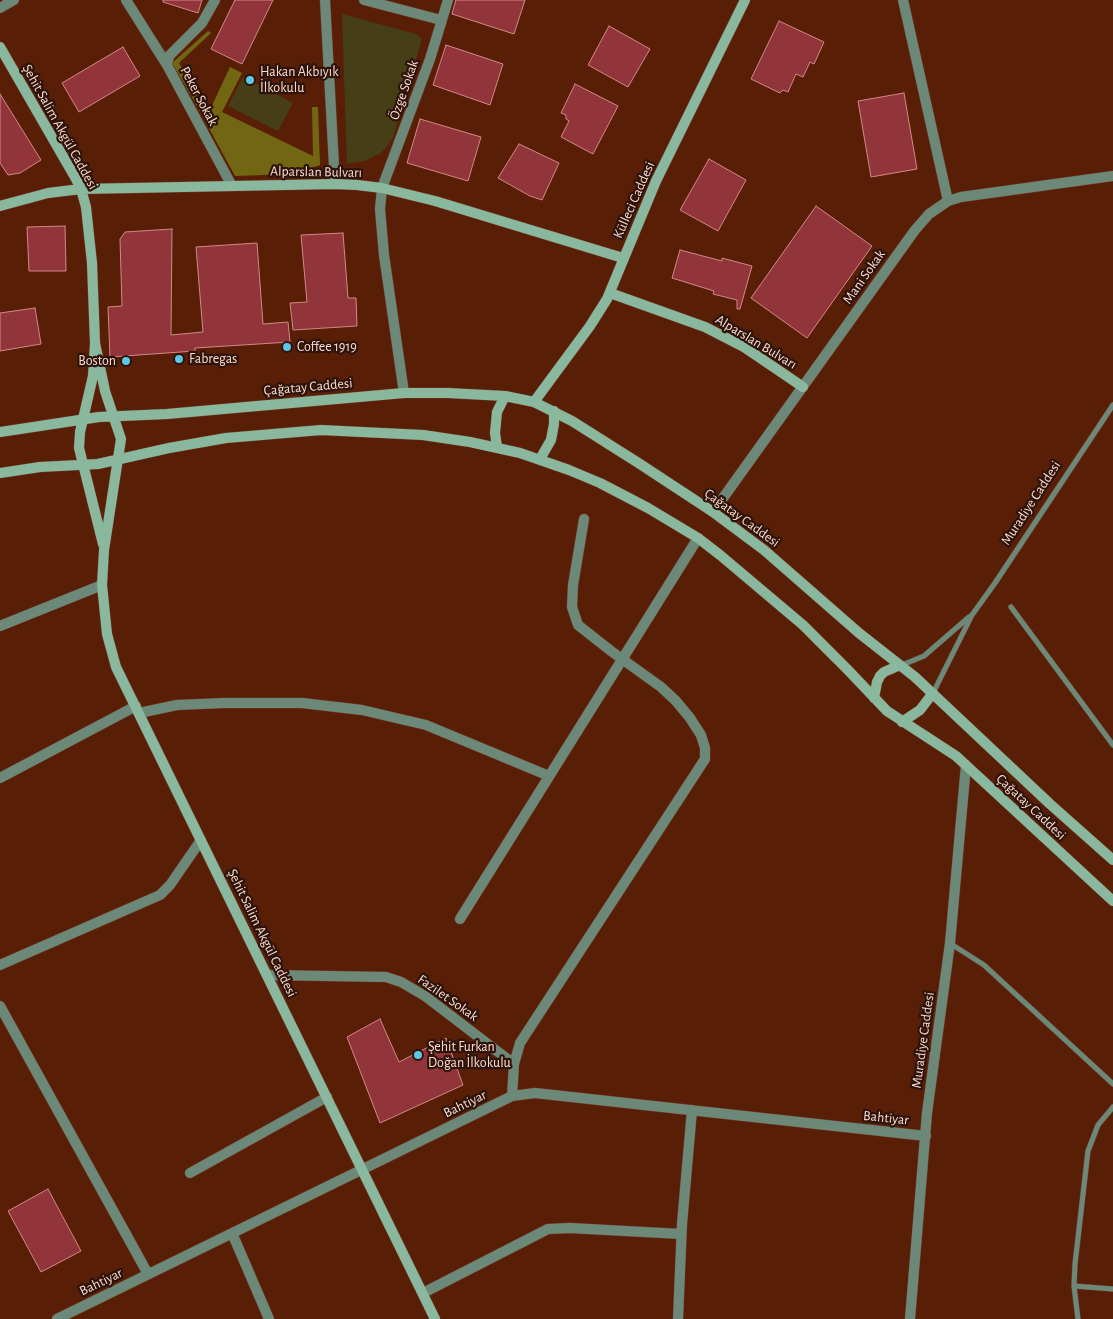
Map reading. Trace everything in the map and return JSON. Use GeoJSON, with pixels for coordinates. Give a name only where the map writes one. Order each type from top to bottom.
{"type":"FeatureCollection","features":[{"type":"Feature","properties":{"kind":"main road","name":"Külleci Caddesi"},"geometry":{"type":"LineString","coordinates":[[534,402],[590,326],[610,293],[656,181],[744,0]]}},
{"type":"Feature","properties":{"kind":"main road","name":"Şehit Salim Akgül Caddesi"},"geometry":{"type":"LineString","coordinates":[[0,47],[81,189],[86,206],[90,233],[95,343],[92,382],[84,420]]}},
{"type":"Feature","properties":{"kind":"main road","name":"Alparslan Bulvarı"},"geometry":{"type":"LineString","coordinates":[[0,206],[48,193],[81,189],[335,184],[382,188],[489,216],[624,258]]}},
{"type":"Feature","properties":{"kind":"main road","name":"Alparslan Bulvarı"},"geometry":{"type":"LineString","coordinates":[[610,293],[705,327],[744,347],[803,386]]}},
{"type":"Feature","properties":{"kind":"main road","name":"Şehit Salim Akgül Caddesi"},"geometry":{"type":"LineString","coordinates":[[95,343],[114,416]]}},
{"type":"Feature","properties":{"kind":"main road","name":"Çağatay Caddesi"},"geometry":{"type":"LineString","coordinates":[[0,432],[114,416],[167,414],[404,393],[505,396],[534,402],[554,411],[600,438],[713,512],[787,569],[860,633],[933,693],[1043,798],[1113,860]]}},
{"type":"Feature","properties":{"kind":"main road"},"geometry":{"type":"LineString","coordinates":[[497,447],[495,433],[497,412],[505,396]]}},
{"type":"Feature","properties":{"kind":"main road"},"geometry":{"type":"LineString","coordinates":[[540,459],[550,440],[554,424],[554,411]]}},
{"type":"Feature","properties":{"kind":"main road"},"geometry":{"type":"LineString","coordinates":[[114,416],[121,440],[119,461]]}},
{"type":"Feature","properties":{"kind":"main road"},"geometry":{"type":"LineString","coordinates":[[83,465],[79,441],[84,420]]}},
{"type":"Feature","properties":{"kind":"main road","name":"Çağatay Caddesi"},"geometry":{"type":"LineString","coordinates":[[0,473],[40,467],[119,461],[177,446],[226,438],[322,430],[423,435],[497,447],[540,459],[600,483],[630,498],[698,538],[742,572],[803,625],[847,668],[887,712],[937,743],[966,765],[1113,901]]}},
{"type":"Feature","properties":{"kind":"main road","name":"Şehit Salim Akgül Caddesi"},"geometry":{"type":"LineString","coordinates":[[119,461],[104,550],[102,585],[107,634],[116,667],[436,1319]]}},
{"type":"Feature","properties":{"kind":"main road","name":"Şehit Salim Akgül Caddesi"},"geometry":{"type":"LineString","coordinates":[[83,465],[104,550]]}},
{"type":"Feature","properties":{"kind":"main road"},"geometry":{"type":"LineString","coordinates":[[874,698],[880,676],[884,672],[900,665]]}},
{"type":"Feature","properties":{"kind":"main road"},"geometry":{"type":"LineString","coordinates":[[902,722],[920,710],[933,693]]}},
{"type":"Feature","properties":{"kind":"street"},"geometry":{"type":"LineString","coordinates":[[0,8],[14,0]]}},
{"type":"Feature","properties":{"kind":"street"},"geometry":{"type":"LineString","coordinates":[[126,0],[167,65]]}},
{"type":"Feature","properties":{"kind":"street","name":"Peker Sokak"},"geometry":{"type":"LineString","coordinates":[[215,0],[202,23],[169,56],[167,65],[232,186]]}},
{"type":"Feature","properties":{"kind":"street"},"geometry":{"type":"LineString","coordinates":[[325,0],[335,184]]}},
{"type":"Feature","properties":{"kind":"street"},"geometry":{"type":"LineString","coordinates":[[364,0],[441,20]]}},
{"type":"Feature","properties":{"kind":"street","name":"Özge Sokak"},"geometry":{"type":"LineString","coordinates":[[404,393],[380,229],[382,188],[420,85],[448,0]]}},
{"type":"Feature","properties":{"kind":"street"},"geometry":{"type":"LineString","coordinates":[[903,0],[948,201]]}},
{"type":"Feature","properties":{"kind":"street","name":"Mani Sokak"},"geometry":{"type":"LineString","coordinates":[[713,512],[915,230],[929,214],[948,201],[977,194],[1113,176]]}},
{"type":"Feature","properties":{"kind":"street"},"geometry":{"type":"LineString","coordinates":[[512,1096],[514,1064],[520,1043],[706,759],[701,735],[676,701],[661,687],[578,625],[572,607],[573,585],[584,519]]}},
{"type":"Feature","properties":{"kind":"street"},"geometry":{"type":"LineString","coordinates":[[460,919],[698,538]]}},
{"type":"Feature","properties":{"kind":"street"},"geometry":{"type":"LineString","coordinates":[[0,626],[102,585]]}},
{"type":"Feature","properties":{"kind":"street"},"geometry":{"type":"LineString","coordinates":[[0,778],[137,710],[177,705],[224,703],[302,703],[362,710],[426,726],[549,776]]}},
{"type":"Feature","properties":{"kind":"street","name":"Muradiye Caddesi"},"geometry":{"type":"LineString","coordinates":[[910,1319],[926,1136],[950,944],[966,765]]}},
{"type":"Feature","properties":{"kind":"street"},"geometry":{"type":"LineString","coordinates":[[0,965],[160,895],[170,885],[201,840]]}},
{"type":"Feature","properties":{"kind":"street","name":"Fazilet Sokak"},"geometry":{"type":"LineString","coordinates":[[267,975],[386,977],[401,982],[425,996],[514,1064]]}},
{"type":"Feature","properties":{"kind":"street"},"geometry":{"type":"LineString","coordinates":[[0,1006],[148,1274]]}},
{"type":"Feature","properties":{"kind":"street","name":"Bahtiyar"},"geometry":{"type":"LineString","coordinates":[[57,1319],[512,1096],[534,1093],[926,1136]]}},
{"type":"Feature","properties":{"kind":"street"},"geometry":{"type":"LineString","coordinates":[[190,1173],[327,1097]]}},
{"type":"Feature","properties":{"kind":"street"},"geometry":{"type":"LineString","coordinates":[[678,1319],[681,1234],[692,1110]]}},
{"type":"Feature","properties":{"kind":"street"},"geometry":{"type":"LineString","coordinates":[[423,1293],[548,1230],[570,1228],[681,1234]]}},
{"type":"Feature","properties":{"kind":"street"},"geometry":{"type":"LineString","coordinates":[[232,1233],[269,1319]]}},
{"type":"Feature","properties":{"kind":"lane","name":"Muradiye Caddesi"},"geometry":{"type":"LineString","coordinates":[[933,693],[972,615],[1113,405]]}},
{"type":"Feature","properties":{"kind":"lane"},"geometry":{"type":"LineString","coordinates":[[1011,607],[1113,745]]}},
{"type":"Feature","properties":{"kind":"lane","name":"Muradiye Caddesi"},"geometry":{"type":"LineString","coordinates":[[900,665],[909,664],[924,656],[972,615]]}},
{"type":"Feature","properties":{"kind":"lane"},"geometry":{"type":"LineString","coordinates":[[950,944],[984,965],[1113,1084]]}},
{"type":"Feature","properties":{"kind":"lane"},"geometry":{"type":"LineString","coordinates":[[1078,1319],[1074,1286],[1075,1264],[1088,1151],[1098,1125],[1113,1107]]}},
{"type":"Feature","properties":{"kind":"lane"},"geometry":{"type":"LineString","coordinates":[[1074,1286],[1113,1289]]}},
{"type":"Feature","properties":{"kind":"shaded area"},"geometry":{"type":"Polygon","coordinates":[[[342,14],[416,34],[422,39],[393,137],[389,144],[381,153],[365,161],[347,164],[342,14]]]}},
{"type":"Feature","properties":{"kind":"shaded area"},"geometry":{"type":"Polygon","coordinates":[[[208,31],[211,33],[179,63],[206,110],[209,112],[230,67],[242,73],[222,112],[313,156],[312,107],[318,107],[320,165],[292,174],[235,176],[172,63],[208,31]]]}},
{"type":"Feature","properties":{"kind":"shaded area"},"geometry":{"type":"Polygon","coordinates":[[[243,77],[293,103],[278,131],[228,106],[243,77]]]}},
{"type":"Feature","properties":{"kind":"building"},"geometry":{"type":"Polygon","coordinates":[[[163,0],[202,0],[198,13],[163,2],[163,0]]]}},
{"type":"Feature","properties":{"kind":"building"},"geometry":{"type":"Polygon","coordinates":[[[235,0],[273,0],[242,64],[211,49],[235,0]]]}},
{"type":"Feature","properties":{"kind":"building"},"geometry":{"type":"Polygon","coordinates":[[[456,0],[525,0],[514,34],[452,14],[456,0]]]}},
{"type":"Feature","properties":{"kind":"building"},"geometry":{"type":"Polygon","coordinates":[[[779,21],[824,42],[814,64],[810,62],[803,77],[796,74],[788,92],[783,90],[780,93],[751,79],[779,21]]]}},
{"type":"Feature","properties":{"kind":"building"},"geometry":{"type":"Polygon","coordinates":[[[609,26],[650,49],[628,87],[588,65],[609,26]]]}},
{"type":"Feature","properties":{"kind":"building"},"geometry":{"type":"Polygon","coordinates":[[[446,45],[503,64],[490,105],[433,85],[446,45]]]}},
{"type":"Feature","properties":{"kind":"building"},"geometry":{"type":"Polygon","coordinates":[[[123,47],[140,76],[79,112],[62,83],[123,47]]]}},
{"type":"Feature","properties":{"kind":"building"},"geometry":{"type":"Polygon","coordinates":[[[575,84],[618,106],[593,154],[561,137],[569,121],[566,119],[566,115],[561,113],[575,84]]]}},
{"type":"Feature","properties":{"kind":"building"},"geometry":{"type":"Polygon","coordinates":[[[904,93],[917,169],[871,177],[858,101],[904,93]]]}},
{"type":"Feature","properties":{"kind":"building"},"geometry":{"type":"Polygon","coordinates":[[[0,94],[41,160],[20,173],[8,175],[0,163],[0,94]]]}},
{"type":"Feature","properties":{"kind":"building"},"geometry":{"type":"Polygon","coordinates":[[[420,119],[481,137],[468,181],[407,163],[420,119]]]}},
{"type":"Feature","properties":{"kind":"building"},"geometry":{"type":"Polygon","coordinates":[[[519,144],[559,163],[542,200],[530,196],[498,178],[519,144]]]}},
{"type":"Feature","properties":{"kind":"building"},"geometry":{"type":"Polygon","coordinates":[[[709,159],[746,180],[718,231],[680,210],[709,159]]]}},
{"type":"Feature","properties":{"kind":"building"},"geometry":{"type":"Polygon","coordinates":[[[816,206],[872,246],[807,338],[751,298],[816,206]]]}},
{"type":"Feature","properties":{"kind":"building"},"geometry":{"type":"Polygon","coordinates":[[[65,226],[66,271],[29,271],[27,227],[65,226]]]}},
{"type":"Feature","properties":{"kind":"building"},"geometry":{"type":"Polygon","coordinates":[[[172,229],[171,335],[203,332],[196,247],[257,243],[263,324],[288,322],[290,342],[195,348],[195,351],[110,357],[108,307],[122,306],[120,239],[125,232],[172,229]]]}},
{"type":"Feature","properties":{"kind":"building"},"geometry":{"type":"Polygon","coordinates":[[[343,233],[348,298],[356,298],[357,326],[293,330],[290,303],[307,302],[301,235],[343,233]]]}},
{"type":"Feature","properties":{"kind":"building"},"geometry":{"type":"Polygon","coordinates":[[[680,250],[722,261],[722,258],[752,266],[740,309],[737,309],[737,300],[713,294],[714,291],[672,278],[680,250]]]}},
{"type":"Feature","properties":{"kind":"building"},"geometry":{"type":"Polygon","coordinates":[[[35,308],[41,344],[0,351],[0,313],[35,308]]]}},
{"type":"Feature","properties":{"kind":"building","name":"Şehit Furkan Doğan İlkokulu"},"geometry":{"type":"Polygon","coordinates":[[[380,1019],[399,1062],[446,1038],[463,1085],[380,1123],[347,1037],[380,1019]]]}},
{"type":"Feature","properties":{"kind":"building"},"geometry":{"type":"Polygon","coordinates":[[[48,1189],[81,1251],[41,1272],[8,1211],[48,1189]]]}},
{"type":"Feature","properties":{"kind":"place","name":"Hakan Akbıyık İlkokulu"},"geometry":{"type":"Point","coordinates":[250,80]}},
{"type":"Feature","properties":{"kind":"place","name":"Coffee 1919"},"geometry":{"type":"Point","coordinates":[287,347]}},
{"type":"Feature","properties":{"kind":"place","name":"Fabregas"},"geometry":{"type":"Point","coordinates":[179,359]}},
{"type":"Feature","properties":{"kind":"place","name":"Boston"},"geometry":{"type":"Point","coordinates":[126,361]}},
{"type":"Feature","properties":{"kind":"place","name":"Şehit Furkan Doğan İlkokulu"},"geometry":{"type":"Point","coordinates":[418,1055]}}]}
